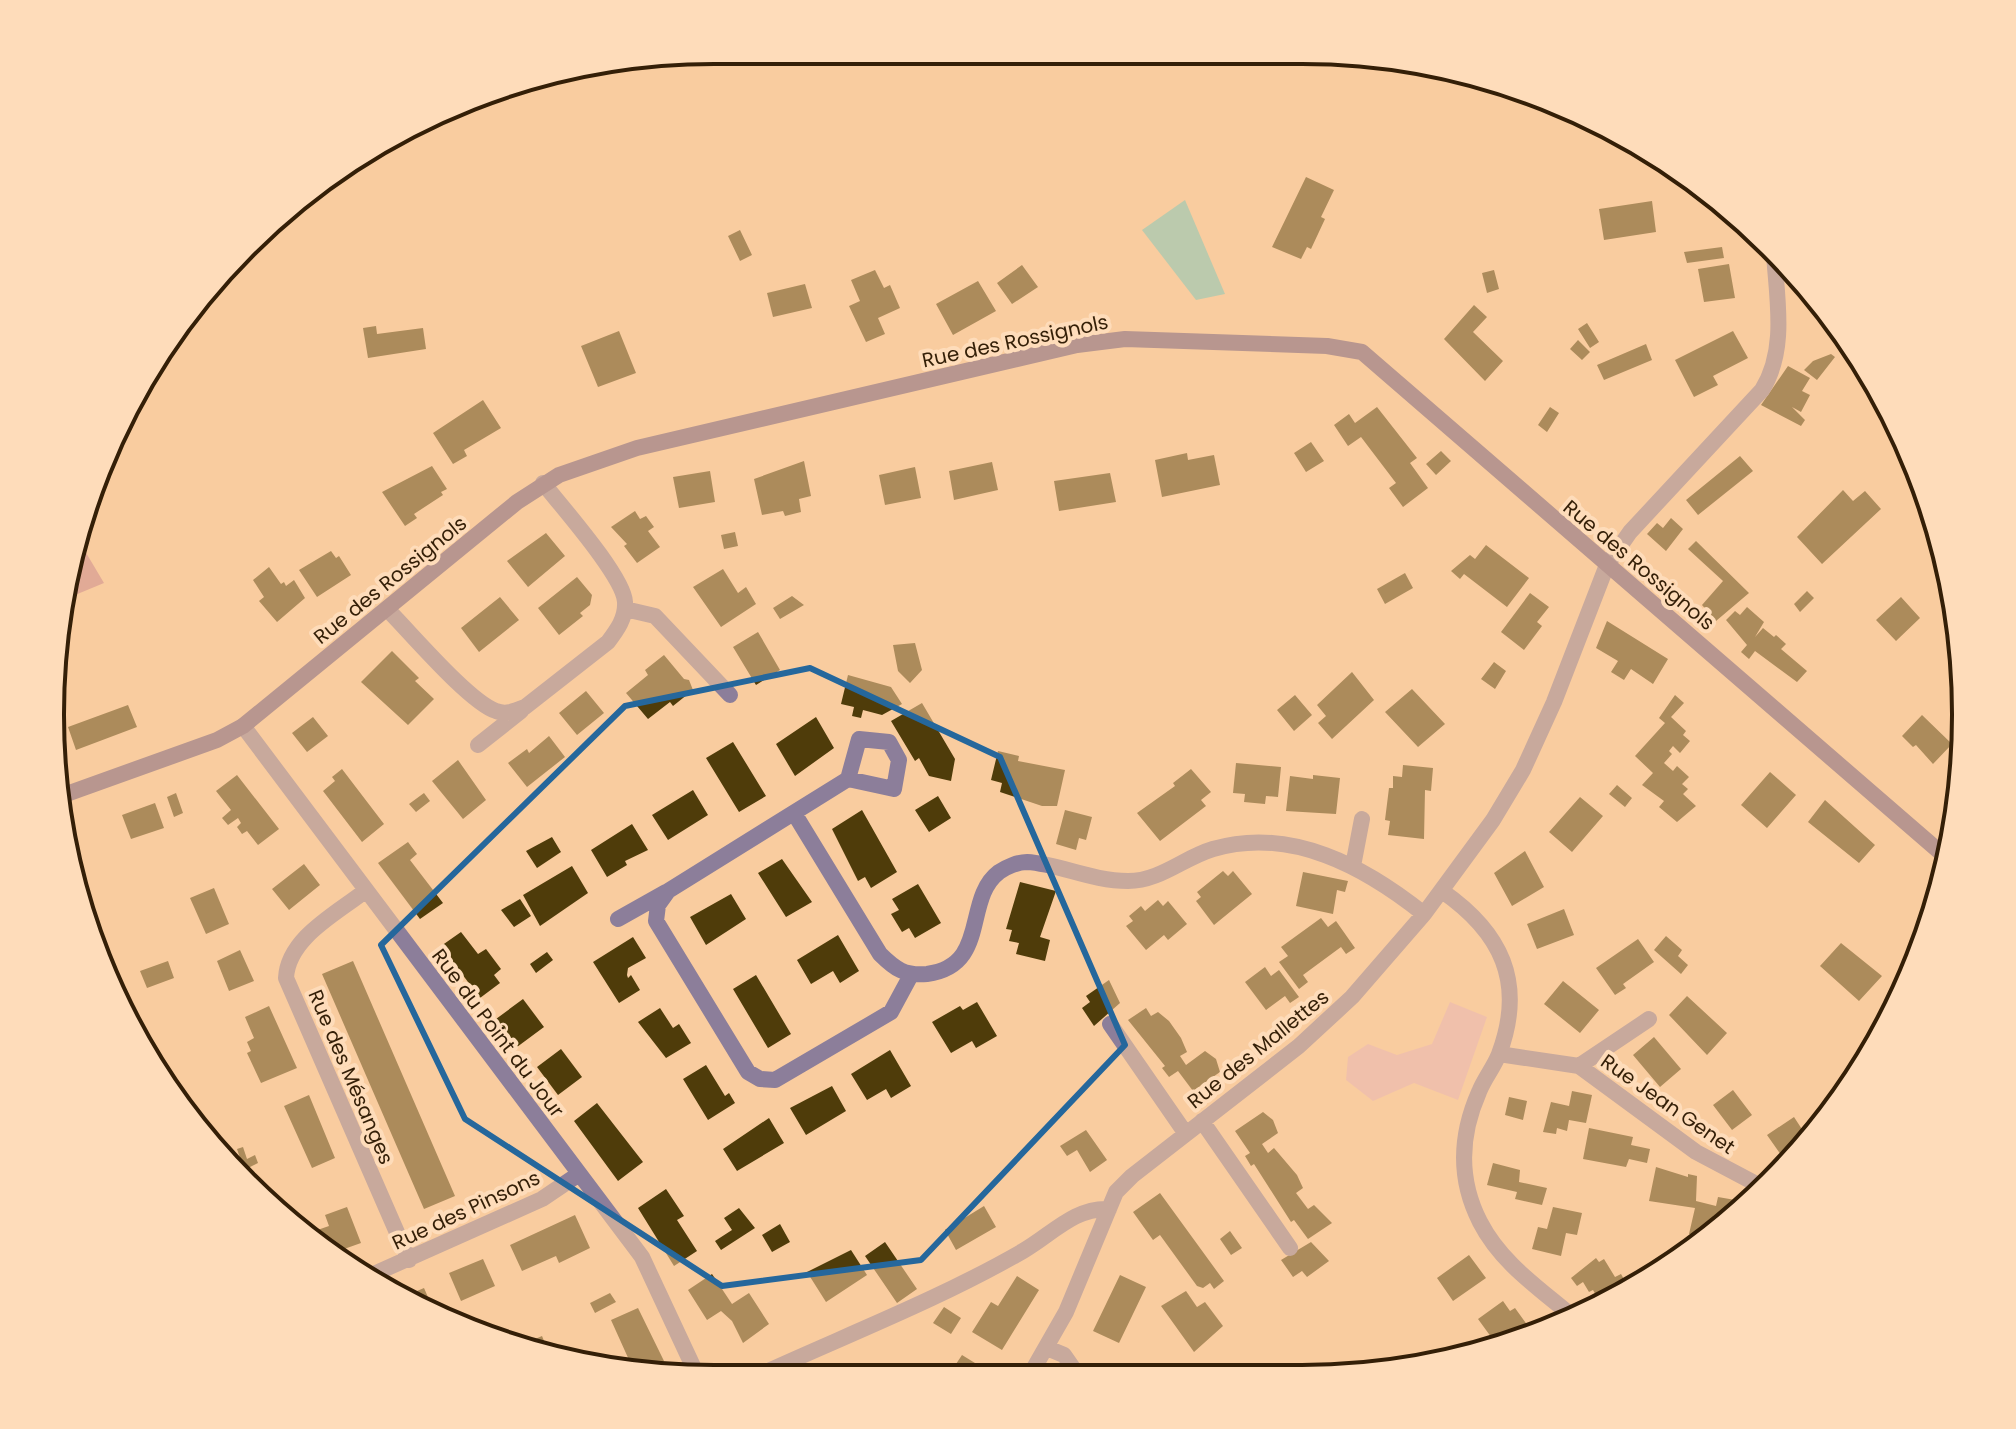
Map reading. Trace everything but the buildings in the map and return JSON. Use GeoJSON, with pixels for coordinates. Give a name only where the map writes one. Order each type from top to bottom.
{"type":"FeatureCollection","features":[{"type":"Feature","properties":{"kind":"street","name":"Rue des Mallettes"},"geometry":{"type":"LineString","coordinates":[[1036,1365],[1066,1312],[1116,1192],[1132,1176],[1299,1046],[1352,997],[1424,914],[1493,820],[1523,770],[1554,702],[1607,565],[1630,532],[1762,390],[1771,375],[1778,335],[1775,269]]}},
{"type":"Feature","properties":{"kind":"street","name":"Rue des Rossignols"},"geometry":{"type":"LineString","coordinates":[[69,793],[217,740],[243,726],[543,483],[637,448],[1066,347],[1125,339],[1327,346],[1362,352],[1938,850]]}},
{"type":"Feature","properties":{"kind":"street"},"geometry":{"type":"LineString","coordinates":[[478,745],[608,642],[619,628],[625,609],[622,586],[543,483]]}},
{"type":"Feature","properties":{"kind":"street"},"geometry":{"type":"LineString","coordinates":[[387,609],[476,698],[495,711],[510,713],[525,707]]}},
{"type":"Feature","properties":{"kind":"street"},"geometry":{"type":"LineString","coordinates":[[625,609],[655,616],[730,695]]}},
{"type":"Feature","properties":{"kind":"street","name":"Rue du Point du Jour"},"geometry":{"type":"LineString","coordinates":[[243,726],[642,1257],[692,1364]]}},
{"type":"Feature","properties":{"kind":"street"},"geometry":{"type":"LineString","coordinates":[[618,919],[848,779]]}},
{"type":"Feature","properties":{"kind":"street"},"geometry":{"type":"LineString","coordinates":[[794,813],[880,954],[895,969],[911,975],[932,973],[950,966],[963,954],[973,939],[985,889],[997,873],[1027,862],[1094,879],[1132,881],[1154,877],[1210,850],[1237,844],[1278,843],[1322,853],[1353,866],[1387,884],[1424,914]]}},
{"type":"Feature","properties":{"kind":"street"},"geometry":{"type":"LineString","coordinates":[[1353,866],[1362,819]]}},
{"type":"Feature","properties":{"kind":"street","name":"Rue des Mésanges"},"geometry":{"type":"LineString","coordinates":[[365,891],[294,948],[287,962],[286,978],[409,1260]]}},
{"type":"Feature","properties":{"kind":"street"},"geometry":{"type":"LineString","coordinates":[[668,891],[658,905],[656,921],[748,1072],[760,1079],[775,1080],[891,1012],[911,975]]}},
{"type":"Feature","properties":{"kind":"street"},"geometry":{"type":"LineString","coordinates":[[1442,891],[1487,929],[1504,960],[1510,988],[1499,1054],[1479,1091],[1467,1125],[1461,1154],[1468,1188],[1479,1220],[1497,1249],[1564,1309]]}},
{"type":"Feature","properties":{"kind":"street"},"geometry":{"type":"LineString","coordinates":[[1579,1066],[1649,1019]]}},
{"type":"Feature","properties":{"kind":"street"},"geometry":{"type":"LineString","coordinates":[[1110,1024],[1186,1134]]}},
{"type":"Feature","properties":{"kind":"street","name":"Rue Jean Genet"},"geometry":{"type":"LineString","coordinates":[[1499,1054],[1579,1066],[1696,1152],[1753,1182]]}},
{"type":"Feature","properties":{"kind":"street"},"geometry":{"type":"LineString","coordinates":[[1202,1121],[1290,1248]]}},
{"type":"Feature","properties":{"kind":"street","name":"Rue des Pinsons"},"geometry":{"type":"LineString","coordinates":[[380,1272],[542,1199],[579,1174]]}},
{"type":"Feature","properties":{"kind":"street"},"geometry":{"type":"LineString","coordinates":[[781,1365],[981,1273],[1024,1251],[1074,1216],[1093,1208],[1109,1209]]}},
{"type":"Feature","properties":{"kind":"street"},"geometry":{"type":"LineString","coordinates":[[1047,1348],[1064,1355],[1071,1365]]}},
{"type":"Feature","properties":{"kind":"highlighted area"},"geometry":{"type":"Polygon","coordinates":[[[810,668],[1000,757],[1125,1045],[921,1260],[722,1286],[465,1119],[381,945],[625,706],[810,668]]]}},
{"type":"Feature","properties":{"kind":"shaded area"},"geometry":{"type":"Polygon","coordinates":[[[85,551],[104,583],[75,595],[85,551]]]}},
{"type":"Feature","properties":{"kind":"shaded area"},"geometry":{"type":"Polygon","coordinates":[[[1450,1002],[1487,1017],[1458,1100],[1414,1083],[1373,1101],[1346,1080],[1348,1057],[1368,1044],[1397,1055],[1432,1044],[1450,1002]]]}},
{"type":"Feature","properties":{"kind":"water"},"geometry":{"type":"Polygon","coordinates":[[[1185,200],[1225,294],[1196,300],[1142,230],[1185,200]]]}}]}
